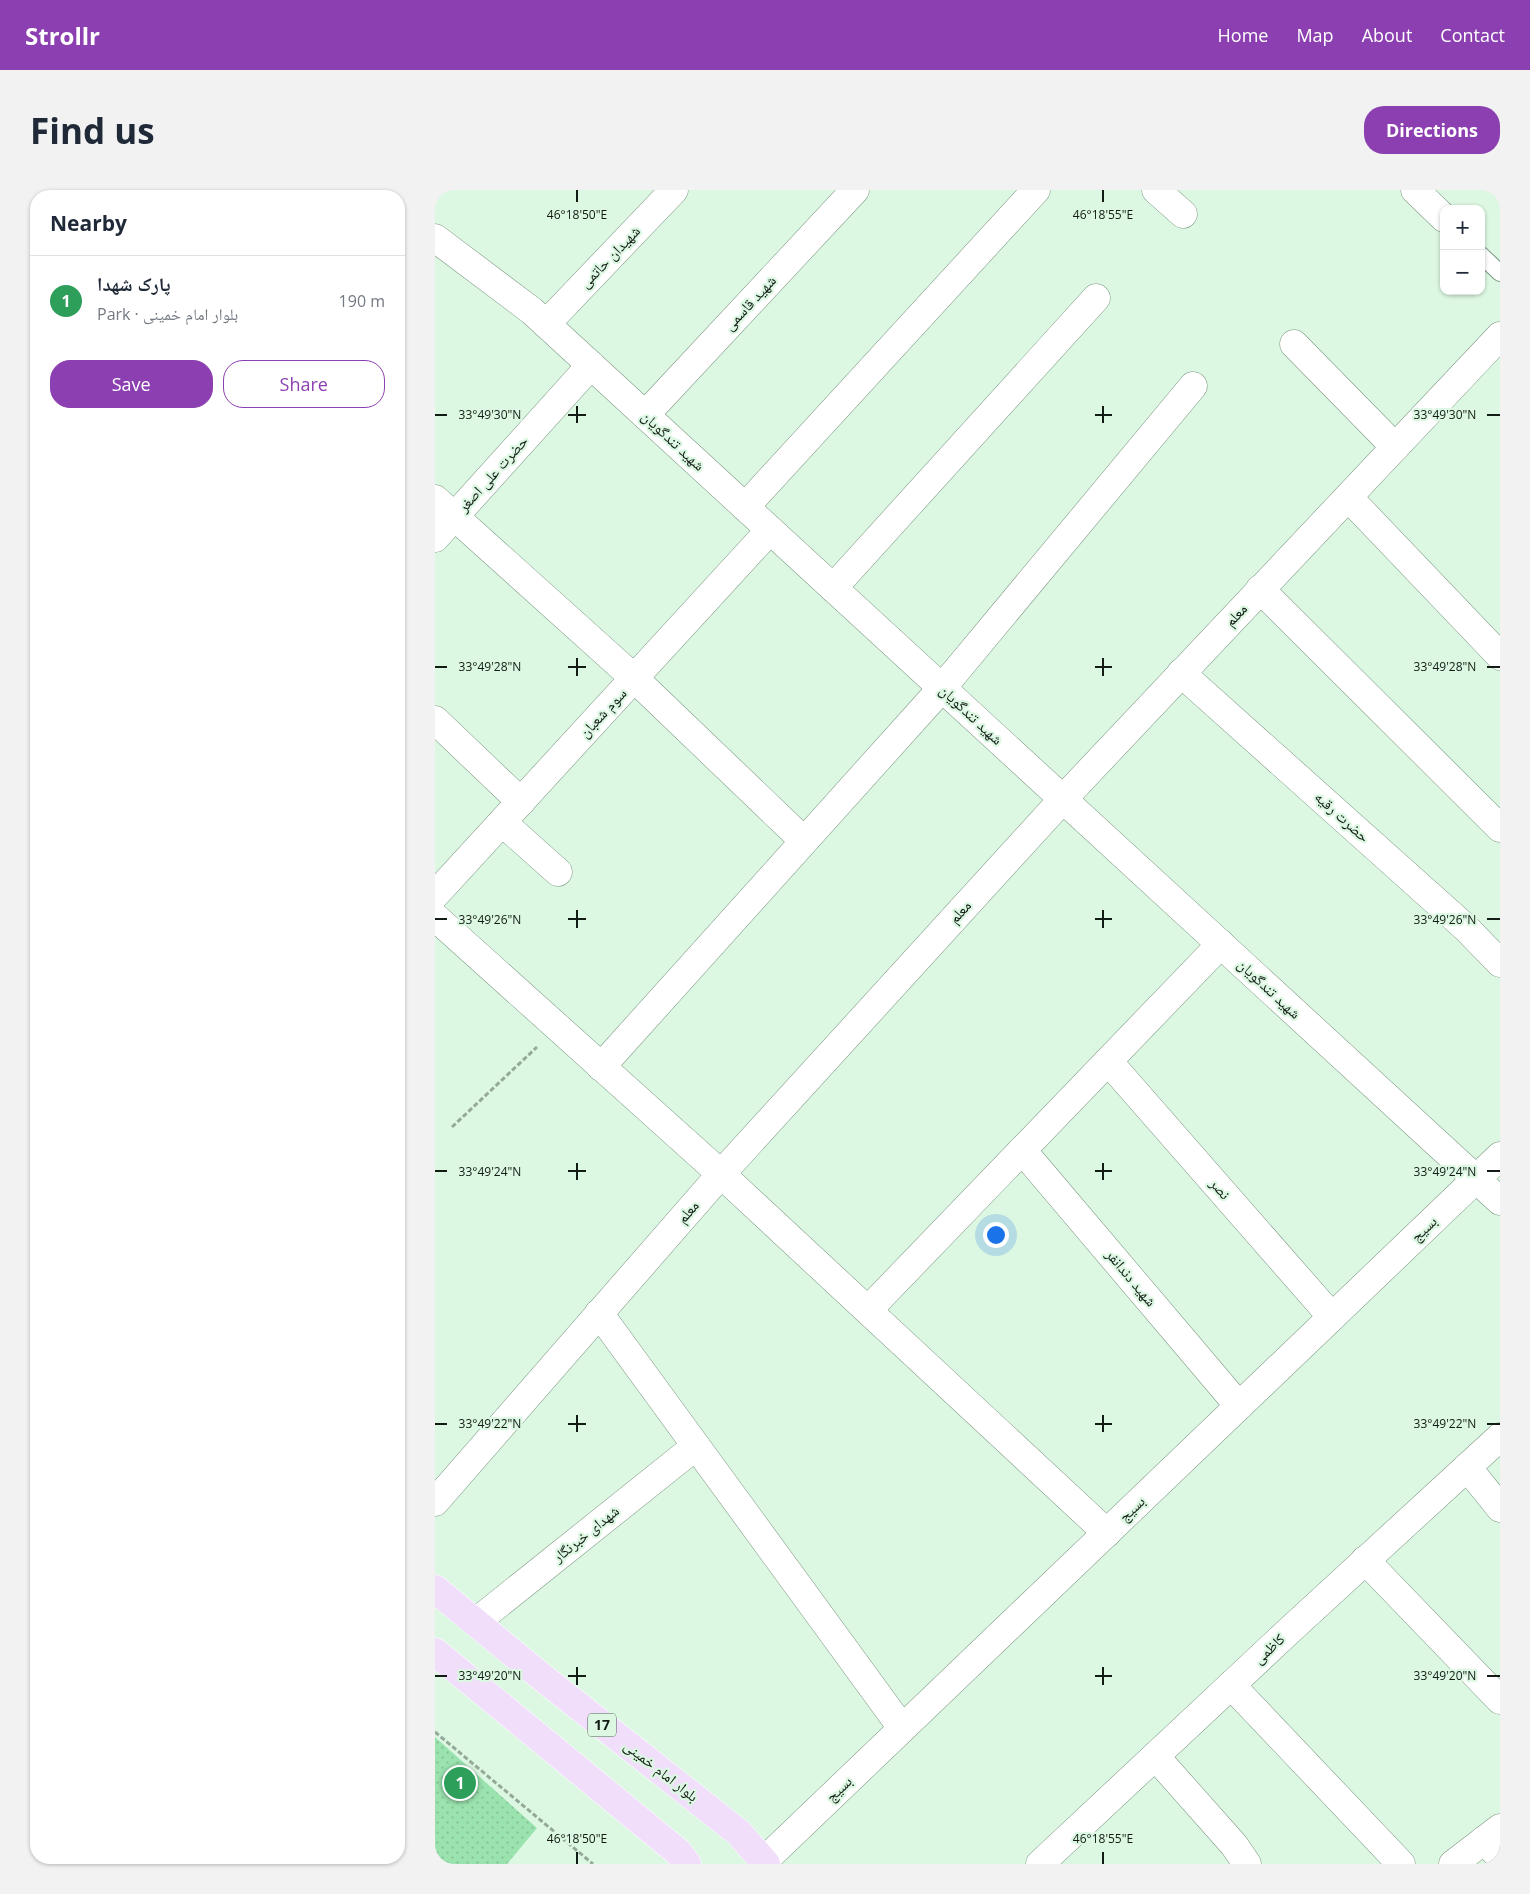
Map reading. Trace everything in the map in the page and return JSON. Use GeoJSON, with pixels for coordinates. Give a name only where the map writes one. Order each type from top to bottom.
{"type":"FeatureCollection","features":[{"type":"Feature","properties":{"kind":"main road","name":"بلوار امام خمینی"},"geometry":{"type":"LineString","coordinates":[[435,1588],[739,1833],[765,1863]]}},
{"type":"Feature","properties":{"kind":"main road"},"geometry":{"type":"LineString","coordinates":[[435,1652],[677,1852],[687,1864]]}},
{"type":"Feature","properties":{"kind":"street","name":"شهیدان حاتمی"},"geometry":{"type":"LineString","coordinates":[[546,324],[674,190]]}},
{"type":"Feature","properties":{"kind":"street","name":"شهید قاسمی"},"geometry":{"type":"LineString","coordinates":[[645,415],[855,190]]}},
{"type":"Feature","properties":{"kind":"street"},"geometry":{"type":"LineString","coordinates":[[745,507],[1036,190]]}},
{"type":"Feature","properties":{"kind":"street"},"geometry":{"type":"LineString","coordinates":[[1156,190],[1183,214]]}},
{"type":"Feature","properties":{"kind":"street"},"geometry":{"type":"LineString","coordinates":[[1415,190],[1440,214]]}},
{"type":"Feature","properties":{"kind":"street","name":"شهید تندگویان"},"geometry":{"type":"LineString","coordinates":[[435,238],[532,311],[1500,1201]]}},
{"type":"Feature","properties":{"kind":"street"},"geometry":{"type":"LineString","coordinates":[[833,588],[1096,298]]}},
{"type":"Feature","properties":{"kind":"street"},"geometry":{"type":"LineString","coordinates":[[1294,344],[1395,447]]}},
{"type":"Feature","properties":{"kind":"street","name":"معلم"},"geometry":{"type":"LineString","coordinates":[[435,1502],[721,1174],[1063,799],[1347,497],[1497,346]]}},
{"type":"Feature","properties":{"kind":"street","name":"حضرت علی اصغر"},"geometry":{"type":"LineString","coordinates":[[435,538],[591,365]]}},
{"type":"Feature","properties":{"kind":"street"},"geometry":{"type":"LineString","coordinates":[[601,1067],[942,688],[1193,386]]}},
{"type":"Feature","properties":{"kind":"street"},"geometry":{"type":"LineString","coordinates":[[1347,497],[1500,656]]}},
{"type":"Feature","properties":{"kind":"street"},"geometry":{"type":"LineString","coordinates":[[435,499],[634,678],[804,841]]}},
{"type":"Feature","properties":{"kind":"street","name":"سوم شعبان"},"geometry":{"type":"LineString","coordinates":[[435,895],[770,530]]}},
{"type":"Feature","properties":{"kind":"street"},"geometry":{"type":"LineString","coordinates":[[1260,589],[1500,828]]}},
{"type":"Feature","properties":{"kind":"street","name":"حضرت رقیه"},"geometry":{"type":"LineString","coordinates":[[1181,674],[1466,928],[1500,964]]}},
{"type":"Feature","properties":{"kind":"street"},"geometry":{"type":"LineString","coordinates":[[435,720],[521,802]]}},
{"type":"Feature","properties":{"kind":"street"},"geometry":{"type":"LineString","coordinates":[[502,822],[558,872]]}},
{"type":"Feature","properties":{"kind":"street"},"geometry":{"type":"LineString","coordinates":[[435,917],[721,1174],[1107,1533]]}},
{"type":"Feature","properties":{"kind":"street"},"geometry":{"type":"LineString","coordinates":[[868,1310],[1221,944]]}},
{"type":"Feature","properties":{"kind":"street","name":"نصر"},"geometry":{"type":"LineString","coordinates":[[1108,1061],[1332,1317]]}},
{"type":"Feature","properties":{"kind":"street","name":"شهید دندانفر"},"geometry":{"type":"LineString","coordinates":[[1022,1150],[1239,1406]]}},
{"type":"Feature","properties":{"kind":"street","name":"بسیج"},"geometry":{"type":"LineString","coordinates":[[765,1863],[902,1728],[1500,1156]]}},
{"type":"Feature","properties":{"kind":"street"},"geometry":{"type":"LineString","coordinates":[[599,1313],[902,1728]]}},
{"type":"Feature","properties":{"kind":"street","name":"کاظمی"},"geometry":{"type":"LineString","coordinates":[[1040,1864],[1365,1560],[1500,1437]]}},
{"type":"Feature","properties":{"kind":"street","name":"شهدای خبرنگار"},"geometry":{"type":"LineString","coordinates":[[475,1622],[696,1446]]}},
{"type":"Feature","properties":{"kind":"street"},"geometry":{"type":"LineString","coordinates":[[1467,1467],[1500,1508]]}},
{"type":"Feature","properties":{"kind":"street"},"geometry":{"type":"LineString","coordinates":[[1365,1560],[1500,1700]]}},
{"type":"Feature","properties":{"kind":"street"},"geometry":{"type":"LineString","coordinates":[[1231,1685],[1401,1864]]}},
{"type":"Feature","properties":{"kind":"street"},"geometry":{"type":"LineString","coordinates":[[1155,1756],[1234,1845],[1247,1864]]}},
{"type":"Feature","properties":{"kind":"street"},"geometry":{"type":"LineString","coordinates":[[1453,1864],[1495,1842]]}},
{"type":"Feature","properties":{"kind":"lane"},"geometry":{"type":"LineString","coordinates":[[1485,259],[1500,273]]}},
{"type":"Feature","properties":{"kind":"path"},"geometry":{"type":"LineString","coordinates":[[452,1127],[558,1028]]}},
{"type":"Feature","properties":{"kind":"path"},"geometry":{"type":"LineString","coordinates":[[435,1732],[593,1864]]}},
{"type":"Feature","properties":{"kind":"green space"},"geometry":{"type":"Polygon","coordinates":[[[435,1737],[537,1828],[507,1864],[435,1864],[435,1737]]]}},
{"type":"Feature","properties":{"kind":"place","name":"پارک شهدا"},"geometry":{"type":"Point","coordinates":[460,1783]}}]}
